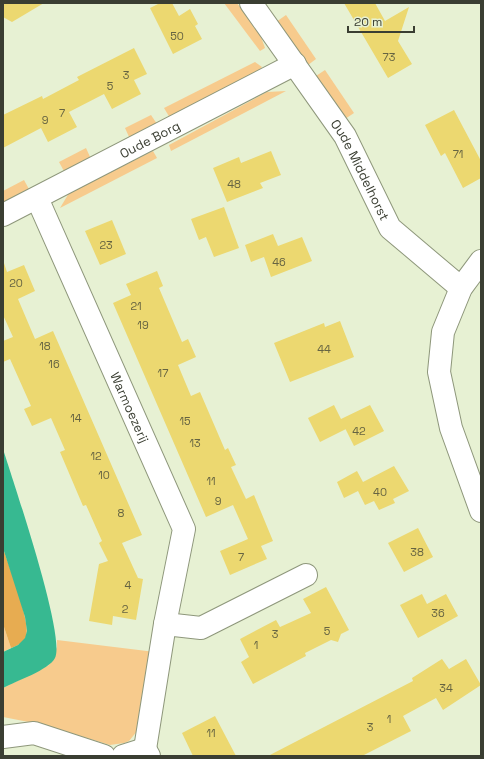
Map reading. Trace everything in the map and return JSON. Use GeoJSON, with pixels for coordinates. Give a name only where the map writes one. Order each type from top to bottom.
{"type":"FeatureCollection","features":[{"type":"Feature","properties":{"kind":"street","name":"Oude Middelhorst"},"geometry":{"type":"LineString","coordinates":[[251,3],[345,136],[390,228],[461,288]]}},
{"type":"Feature","properties":{"kind":"street","name":"Oude Borg"},"geometry":{"type":"LineString","coordinates":[[3,215],[295,64]]}},
{"type":"Feature","properties":{"kind":"street","name":"Warmoezerij"},"geometry":{"type":"LineString","coordinates":[[37,198],[184,529],[165,624],[147,752]]}},
{"type":"Feature","properties":{"kind":"street"},"geometry":{"type":"LineString","coordinates":[[481,261],[461,288],[443,332],[439,372],[451,428],[481,512]]}},
{"type":"Feature","properties":{"kind":"street"},"geometry":{"type":"LineString","coordinates":[[165,624],[201,628],[306,575]]}},
{"type":"Feature","properties":{"kind":"street"},"geometry":{"type":"LineString","coordinates":[[3,737],[34,733],[104,756]]}},
{"type":"Feature","properties":{"kind":"street"},"geometry":{"type":"LineString","coordinates":[[123,756],[147,752]]}},
{"type":"Feature","properties":{"kind":"shaded area"},"geometry":{"type":"Polygon","coordinates":[[[224,3],[237,3],[260,34],[265,48],[260,51],[224,3]]]}},
{"type":"Feature","properties":{"kind":"shaded area"},"geometry":{"type":"Polygon","coordinates":[[[286,15],[316,59],[308,65],[276,22],[286,15]]]}},
{"type":"Feature","properties":{"kind":"shaded area"},"geometry":{"type":"Polygon","coordinates":[[[255,62],[262,67],[258,72],[170,118],[164,108],[255,62]]]}},
{"type":"Feature","properties":{"kind":"shaded area"},"geometry":{"type":"Polygon","coordinates":[[[325,70],[354,113],[345,119],[316,76],[325,70]]]}},
{"type":"Feature","properties":{"kind":"shaded area"},"geometry":{"type":"Polygon","coordinates":[[[286,91],[171,151],[169,145],[267,92],[286,91]]]}},
{"type":"Feature","properties":{"kind":"shaded area"},"geometry":{"type":"Polygon","coordinates":[[[151,115],[157,124],[130,139],[125,128],[151,115]]]}},
{"type":"Feature","properties":{"kind":"shaded area"},"geometry":{"type":"Polygon","coordinates":[[[86,148],[91,159],[65,173],[59,162],[86,148]]]}},
{"type":"Feature","properties":{"kind":"shaded area"},"geometry":{"type":"Polygon","coordinates":[[[153,151],[157,158],[60,208],[69,193],[153,151]]]}},
{"type":"Feature","properties":{"kind":"shaded area"},"geometry":{"type":"Polygon","coordinates":[[[24,180],[30,191],[3,205],[3,191],[24,180]]]}},
{"type":"Feature","properties":{"kind":"shaded area"},"geometry":{"type":"Polygon","coordinates":[[[3,449],[37,557],[53,621],[56,644],[55,658],[46,667],[3,688],[3,652],[18,645],[25,638],[27,631],[25,617],[3,548],[3,449]]]}},
{"type":"Feature","properties":{"kind":"shaded area"},"geometry":{"type":"Polygon","coordinates":[[[3,548],[23,607],[27,630],[26,637],[23,641],[11,648],[3,624],[3,548]]]}},
{"type":"Feature","properties":{"kind":"shaded area"},"geometry":{"type":"Polygon","coordinates":[[[3,624],[11,648],[3,652],[3,624]]]}},
{"type":"Feature","properties":{"kind":"shaded area"},"geometry":{"type":"Polygon","coordinates":[[[57,640],[155,652],[138,730],[129,741],[110,745],[44,725],[3,717],[3,688],[49,665],[57,647],[57,640]]]}},
{"type":"Feature","properties":{"kind":"building"},"geometry":{"type":"Polygon","coordinates":[[[3,3],[44,3],[12,22],[3,17],[3,3]]]}},
{"type":"Feature","properties":{"kind":"building"},"geometry":{"type":"Polygon","coordinates":[[[160,3],[172,3],[179,16],[190,9],[198,24],[195,26],[202,39],[173,54],[150,8],[160,3]]]}},
{"type":"Feature","properties":{"kind":"building"},"geometry":{"type":"Polygon","coordinates":[[[344,3],[375,3],[385,21],[409,7],[398,41],[412,64],[388,78],[344,3]]]}},
{"type":"Feature","properties":{"kind":"building"},"geometry":{"type":"Polygon","coordinates":[[[134,48],[147,74],[134,80],[141,94],[112,109],[104,94],[69,112],[77,127],[48,142],[41,128],[3,148],[3,115],[42,96],[43,99],[79,80],[77,77],[134,48]]]}},
{"type":"Feature","properties":{"kind":"building"},"geometry":{"type":"Polygon","coordinates":[[[454,110],[481,161],[481,178],[463,188],[445,153],[441,156],[425,125],[454,110]]]}},
{"type":"Feature","properties":{"kind":"building"},"geometry":{"type":"Polygon","coordinates":[[[271,151],[281,175],[260,183],[263,188],[227,202],[213,168],[239,157],[241,163],[271,151]]]}},
{"type":"Feature","properties":{"kind":"building"},"geometry":{"type":"Polygon","coordinates":[[[224,207],[239,248],[214,257],[206,237],[199,240],[191,219],[224,207]]]}},
{"type":"Feature","properties":{"kind":"building"},"geometry":{"type":"Polygon","coordinates":[[[112,220],[126,254],[100,265],[85,231],[112,220]]]}},
{"type":"Feature","properties":{"kind":"building"},"geometry":{"type":"Polygon","coordinates":[[[273,234],[278,246],[302,237],[312,261],[271,277],[264,257],[251,262],[245,245],[273,234]]]}},
{"type":"Feature","properties":{"kind":"building"},"geometry":{"type":"Polygon","coordinates":[[[4,263],[7,272],[24,265],[35,291],[18,299],[35,339],[53,331],[142,535],[122,543],[138,578],[143,579],[136,620],[113,616],[112,625],[89,621],[99,564],[108,561],[99,543],[102,541],[86,505],[83,506],[60,452],[65,450],[51,418],[32,426],[24,409],[31,406],[10,359],[3,362],[3,341],[13,337],[3,315],[4,263]]]}},
{"type":"Feature","properties":{"kind":"building"},"geometry":{"type":"Polygon","coordinates":[[[157,271],[163,286],[159,288],[182,342],[188,339],[196,357],[178,365],[191,396],[200,392],[225,450],[228,448],[236,465],[231,467],[246,499],[254,495],[273,541],[261,546],[267,559],[230,575],[220,551],[248,539],[233,505],[206,517],[113,303],[131,295],[126,284],[157,271]]]}},
{"type":"Feature","properties":{"kind":"building"},"geometry":{"type":"Polygon","coordinates":[[[340,321],[354,357],[290,382],[274,343],[324,323],[325,327],[340,321]]]}},
{"type":"Feature","properties":{"kind":"building"},"geometry":{"type":"Polygon","coordinates":[[[334,405],[341,419],[370,405],[384,431],[354,446],[346,429],[320,442],[308,418],[334,405]]]}},
{"type":"Feature","properties":{"kind":"building"},"geometry":{"type":"Polygon","coordinates":[[[394,466],[409,491],[393,499],[395,503],[379,510],[374,501],[365,505],[358,491],[344,498],[337,482],[357,471],[363,482],[394,466]]]}},
{"type":"Feature","properties":{"kind":"building"},"geometry":{"type":"Polygon","coordinates":[[[418,528],[433,557],[404,572],[388,543],[418,528]]]}},
{"type":"Feature","properties":{"kind":"building"},"geometry":{"type":"Polygon","coordinates":[[[326,587],[349,630],[341,634],[338,642],[331,640],[305,653],[306,656],[253,684],[241,662],[249,657],[240,639],[276,620],[280,627],[311,613],[303,599],[326,587]]]}},
{"type":"Feature","properties":{"kind":"building"},"geometry":{"type":"Polygon","coordinates":[[[422,594],[427,604],[446,594],[458,616],[418,638],[400,605],[422,594]]]}},
{"type":"Feature","properties":{"kind":"building"},"geometry":{"type":"Polygon","coordinates":[[[442,659],[449,669],[466,659],[481,685],[443,710],[436,698],[403,716],[411,731],[362,756],[268,756],[413,681],[412,678],[442,659]]]}},
{"type":"Feature","properties":{"kind":"building"},"geometry":{"type":"Polygon","coordinates":[[[215,716],[236,756],[193,756],[182,733],[215,716]]]}}]}
